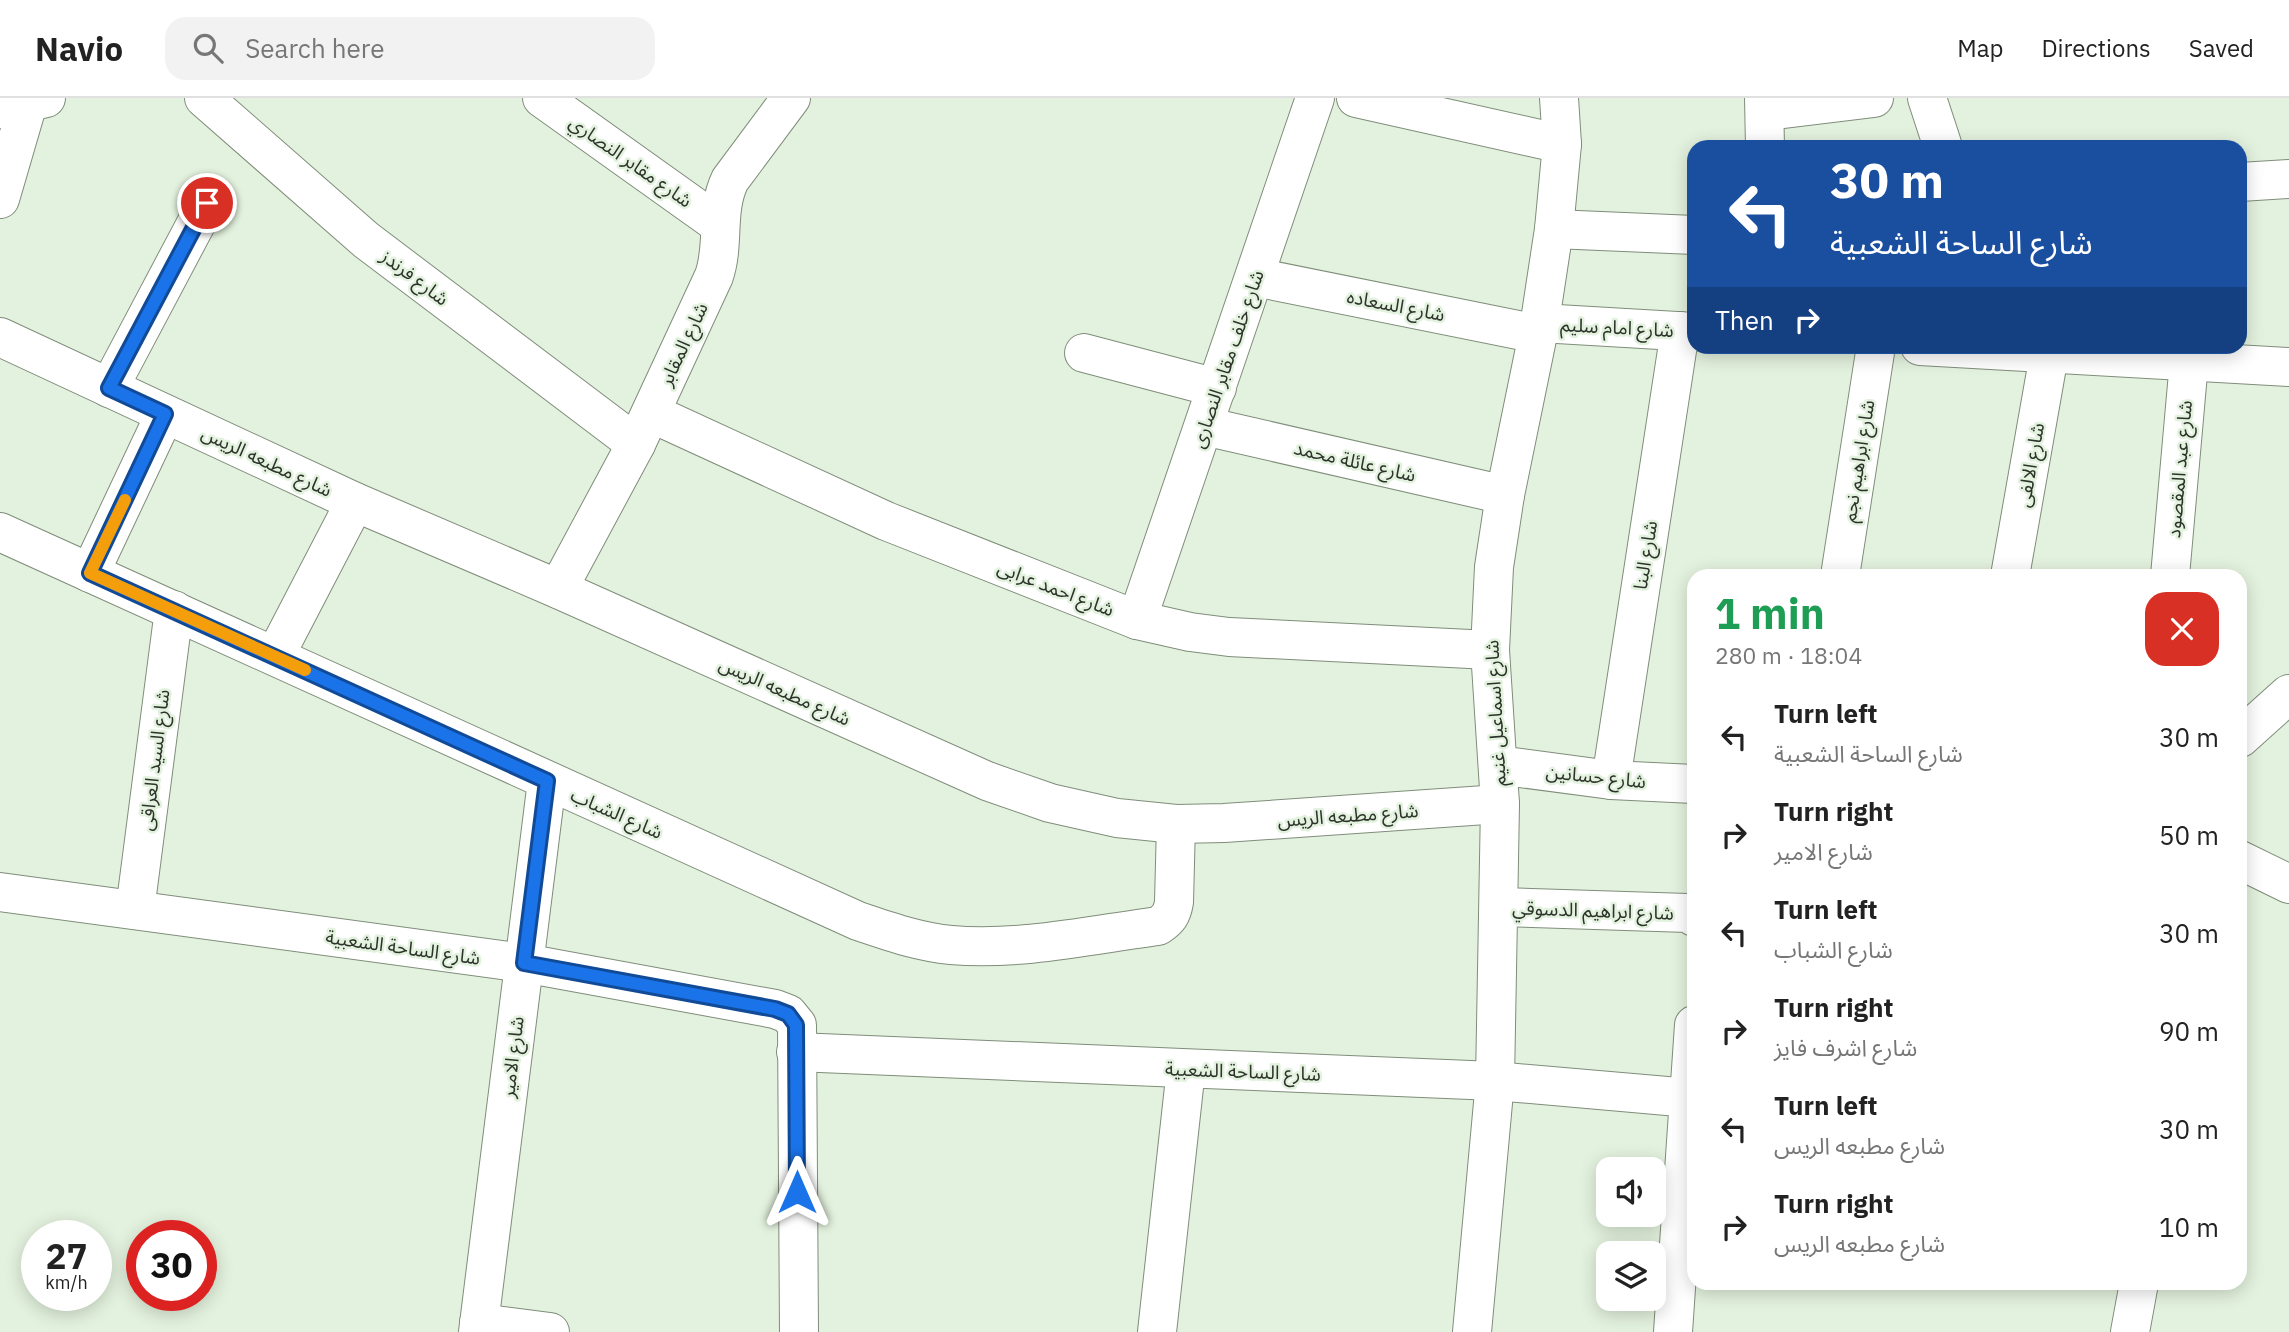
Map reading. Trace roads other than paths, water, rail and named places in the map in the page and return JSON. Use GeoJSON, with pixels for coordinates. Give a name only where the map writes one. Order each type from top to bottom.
{"type":"FeatureCollection","features":[{"type":"Feature","properties":{"kind":"street","name":"شارع فرندز"},"geometry":{"type":"LineString","coordinates":[[204,98],[366,240],[643,428]]}},
{"type":"Feature","properties":{"kind":"street","name":"شارع مقابر النصاري"},"geometry":{"type":"LineString","coordinates":[[542,98],[720,225]]}},
{"type":"Feature","properties":{"kind":"street","name":"شارع المقابر"},"geometry":{"type":"LineString","coordinates":[[558,589],[643,428],[714,276],[720,251],[723,194],[730,180],[791,98]]}},
{"type":"Feature","properties":{"kind":"street","name":"شارع خلف مقابر النصارى"},"geometry":{"type":"LineString","coordinates":[[1137,620],[1315,98]]}},
{"type":"Feature","properties":{"kind":"street"},"geometry":{"type":"LineString","coordinates":[[1356,98],[1562,144]]}},
{"type":"Feature","properties":{"kind":"street","name":"شارع اسماعيل غنيم"},"geometry":{"type":"LineString","coordinates":[[1472,1332],[1496,1081],[1500,804],[1490,650],[1494,567],[1505,495],[1539,328],[1554,229],[1562,144],[1559,98]]}},
{"type":"Feature","properties":{"kind":"street"},"geometry":{"type":"LineString","coordinates":[[1765,119],[1874,98]]}},
{"type":"Feature","properties":{"kind":"street"},"geometry":{"type":"LineString","coordinates":[[1927,98],[1941,140]]}},
{"type":"Feature","properties":{"kind":"street"},"geometry":{"type":"LineString","coordinates":[[0,199],[25,103]]}},
{"type":"Feature","properties":{"kind":"street"},"geometry":{"type":"LineString","coordinates":[[2247,182],[2289,179]]}},
{"type":"Feature","properties":{"kind":"street"},"geometry":{"type":"LineString","coordinates":[[109,388],[207,203]]}},
{"type":"Feature","properties":{"kind":"street"},"geometry":{"type":"LineString","coordinates":[[1554,229],[1687,235]]}},
{"type":"Feature","properties":{"kind":"street","name":"شارع السعاده"},"geometry":{"type":"LineString","coordinates":[[1255,277],[1539,328]]}},
{"type":"Feature","properties":{"kind":"street","name":"شارع امام سليم"},"geometry":{"type":"LineString","coordinates":[[1539,328],[1687,331]]}},
{"type":"Feature","properties":{"kind":"street","name":"شارع البنا"},"geometry":{"type":"LineString","coordinates":[[1611,780],[1687,331]]}},
{"type":"Feature","properties":{"kind":"street","name":"شارع مطبعه الريس"},"geometry":{"type":"LineString","coordinates":[[0,337],[355,502],[558,589],[987,781],[1050,803],[1117,818],[1176,824],[1500,804]]}},
{"type":"Feature","properties":{"kind":"street"},"geometry":{"type":"LineString","coordinates":[[1084,352],[1217,388]]}},
{"type":"Feature","properties":{"kind":"street","name":"شارع ابراهيم نجم"},"geometry":{"type":"LineString","coordinates":[[1841,569],[1875,354]]}},
{"type":"Feature","properties":{"kind":"street"},"geometry":{"type":"LineString","coordinates":[[2035,354],[2289,367]]}},
{"type":"Feature","properties":{"kind":"street","name":"شارع الالفى"},"geometry":{"type":"LineString","coordinates":[[2011,569],[2049,355]]}},
{"type":"Feature","properties":{"kind":"street","name":"شارع عبد المقصود"},"geometry":{"type":"LineString","coordinates":[[2171,569],[2189,362]]}},
{"type":"Feature","properties":{"kind":"street"},"geometry":{"type":"LineString","coordinates":[[90,573],[165,414]]}},
{"type":"Feature","properties":{"kind":"street","name":"شارع عائلة محمد"},"geometry":{"type":"LineString","coordinates":[[1204,426],[1505,495]]}},
{"type":"Feature","properties":{"kind":"street","name":"شارع احمد عرابى"},"geometry":{"type":"LineString","coordinates":[[643,428],[1137,620],[1190,632],[1229,637],[1490,650]]}},
{"type":"Feature","properties":{"kind":"street"},"geometry":{"type":"LineString","coordinates":[[275,656],[355,502]]}},
{"type":"Feature","properties":{"kind":"street","name":"شارع الشباب"},"geometry":{"type":"LineString","coordinates":[[0,532],[858,921],[907,937],[951,945],[1043,942],[1158,926],[1172,913],[1174,902],[1176,824]]}},
{"type":"Feature","properties":{"kind":"street","name":"شارع السيد العراقى"},"geometry":{"type":"LineString","coordinates":[[135,910],[174,610]]}},
{"type":"Feature","properties":{"kind":"street"},"geometry":{"type":"LineString","coordinates":[[2247,732],[2289,694]]}},
{"type":"Feature","properties":{"kind":"street","name":"شارع حسانين"},"geometry":{"type":"LineString","coordinates":[[1498,765],[1611,780],[1687,784]]}},
{"type":"Feature","properties":{"kind":"street","name":"شارع الامير"},"geometry":{"type":"LineString","coordinates":[[479,1327],[547,781]]}},
{"type":"Feature","properties":{"kind":"street"},"geometry":{"type":"LineString","coordinates":[[2247,863],[2289,884]]}},
{"type":"Feature","properties":{"kind":"street","name":"شارع الساحة الشعبية"},"geometry":{"type":"LineString","coordinates":[[0,892],[524,963],[782,1010],[793,1019],[796,1039],[1186,1069],[1496,1081],[1687,1098]]}},
{"type":"Feature","properties":{"kind":"street","name":"شارع ابراهيم الدسوقي"},"geometry":{"type":"LineString","coordinates":[[1499,907],[1687,915]]}},
{"type":"Feature","properties":{"kind":"street"},"geometry":{"type":"LineString","coordinates":[[796,1039],[799,1332]]}},
{"type":"Feature","properties":{"kind":"street"},"geometry":{"type":"LineString","coordinates":[[1157,1332],[1186,1069]]}},
{"type":"Feature","properties":{"kind":"street"},"geometry":{"type":"LineString","coordinates":[[1673,1332],[1687,1139]]}},
{"type":"Feature","properties":{"kind":"street"},"geometry":{"type":"LineString","coordinates":[[2130,1332],[2138,1290]]}},
{"type":"Feature","properties":{"kind":"street"},"geometry":{"type":"LineString","coordinates":[[479,1327],[550,1332]]}}]}
